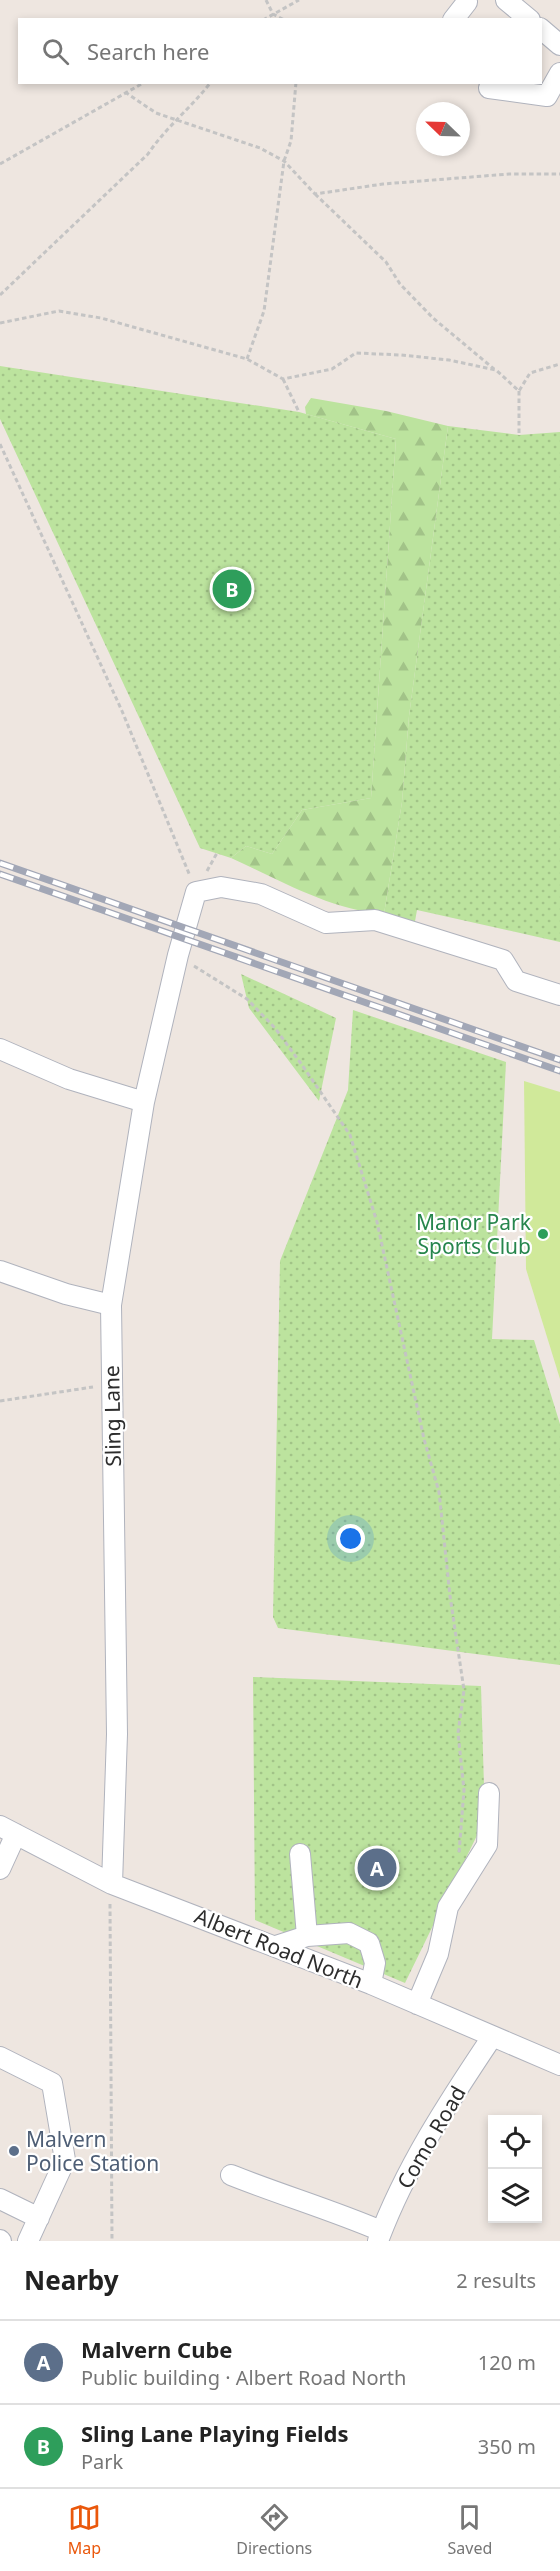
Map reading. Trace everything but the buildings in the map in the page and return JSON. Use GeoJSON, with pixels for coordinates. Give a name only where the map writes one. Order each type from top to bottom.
{"type":"FeatureCollection","features":[{"type":"Feature","properties":{"kind":"street"},"geometry":{"type":"LineString","coordinates":[[506,0],[528,18]]}},
{"type":"Feature","properties":{"kind":"street"},"geometry":{"type":"LineString","coordinates":[[455,18],[468,1]]}},
{"type":"Feature","properties":{"kind":"street"},"geometry":{"type":"LineString","coordinates":[[542,30],[560,45]]}},
{"type":"Feature","properties":{"kind":"street"},"geometry":{"type":"LineString","coordinates":[[489,88],[547,96],[560,73]]}},
{"type":"Feature","properties":{"kind":"street"},"geometry":{"type":"LineString","coordinates":[[200,890],[221,887],[261,894],[326,923],[375,920],[503,960],[516,981],[560,995]]}},
{"type":"Feature","properties":{"kind":"street","name":"Sling Lane"},"geometry":{"type":"LineString","coordinates":[[110,1882],[117,1734],[111,1305],[144,1102],[178,955],[200,890]]}},
{"type":"Feature","properties":{"kind":"street"},"geometry":{"type":"LineString","coordinates":[[0,1049],[69,1079],[144,1102]]}},
{"type":"Feature","properties":{"kind":"street"},"geometry":{"type":"LineString","coordinates":[[0,1271],[66,1294],[111,1305]]}},
{"type":"Feature","properties":{"kind":"street"},"geometry":{"type":"LineString","coordinates":[[417,2004],[438,1954],[448,1907],[487,1845],[489,1793]]}},
{"type":"Feature","properties":{"kind":"street"},"geometry":{"type":"LineString","coordinates":[[0,1869],[8,1830]]}},
{"type":"Feature","properties":{"kind":"street","name":"Albert Road North"},"geometry":{"type":"LineString","coordinates":[[8,1830],[110,1882],[371,1984],[560,2065]]}},
{"type":"Feature","properties":{"kind":"street"},"geometry":{"type":"LineString","coordinates":[[300,1854],[307,1936]]}},
{"type":"Feature","properties":{"kind":"street"},"geometry":{"type":"LineString","coordinates":[[276,1947],[307,1936],[349,1932],[369,1942],[375,1963],[371,1984]]}},
{"type":"Feature","properties":{"kind":"street","name":"Como Road"},"geometry":{"type":"LineString","coordinates":[[379,2236],[389,2212],[438,2122],[492,2037]]}},
{"type":"Feature","properties":{"kind":"street"},"geometry":{"type":"LineString","coordinates":[[0,2057],[52,2083],[65,2160],[28,2241]]}},
{"type":"Feature","properties":{"kind":"street"},"geometry":{"type":"LineString","coordinates":[[231,2175],[286,2197],[340,2213],[379,2236]]}},
{"type":"Feature","properties":{"kind":"street"},"geometry":{"type":"LineString","coordinates":[[0,2199],[39,2218]]}},
{"type":"Feature","properties":{"kind":"path"},"geometry":{"type":"LineString","coordinates":[[266,0],[273,14],[280,18]]}},
{"type":"Feature","properties":{"kind":"path"},"geometry":{"type":"LineString","coordinates":[[266,18],[299,0]]}},
{"type":"Feature","properties":{"kind":"path"},"geometry":{"type":"LineString","coordinates":[[270,18],[273,14]]}},
{"type":"Feature","properties":{"kind":"path"},"geometry":{"type":"LineString","coordinates":[[0,164],[141,84]]}},
{"type":"Feature","properties":{"kind":"path"},"geometry":{"type":"LineString","coordinates":[[0,295],[148,154],[209,84]]}},
{"type":"Feature","properties":{"kind":"path"},"geometry":{"type":"LineString","coordinates":[[247,359],[264,311],[284,161],[291,141],[296,84]]}},
{"type":"Feature","properties":{"kind":"path"},"geometry":{"type":"LineString","coordinates":[[125,92],[156,113],[260,148],[284,161],[386,262],[400,284],[433,318],[519,391]]}},
{"type":"Feature","properties":{"kind":"path"},"geometry":{"type":"LineString","coordinates":[[315,194],[383,184],[509,174],[560,174]]}},
{"type":"Feature","properties":{"kind":"path"},"geometry":{"type":"LineString","coordinates":[[0,323],[59,311],[150,331],[187,345],[247,359],[283,379],[299,412]]}},
{"type":"Feature","properties":{"kind":"path"},"geometry":{"type":"LineString","coordinates":[[283,379],[332,369],[356,353],[449,360],[496,370]]}},
{"type":"Feature","properties":{"kind":"path"},"geometry":{"type":"LineString","coordinates":[[519,435],[519,391],[531,373],[560,364]]}},
{"type":"Feature","properties":{"kind":"path"},"geometry":{"type":"LineString","coordinates":[[0,444],[122,711],[200,890]]}},
{"type":"Feature","properties":{"kind":"path"},"geometry":{"type":"LineString","coordinates":[[178,955],[247,999],[275,1028],[350,1135],[377,1222],[424,1439],[439,1492],[451,1608],[464,1690],[458,1733],[464,1790],[458,1859]]}},
{"type":"Feature","properties":{"kind":"path"},"geometry":{"type":"LineString","coordinates":[[0,1401],[111,1384]]}},
{"type":"Feature","properties":{"kind":"path"},"geometry":{"type":"LineString","coordinates":[[110,1882],[112,2241]]}},
{"type":"Feature","properties":{"kind":"green space"},"geometry":{"type":"Polygon","coordinates":[[[0,366],[299,412],[396,439],[371,798],[302,810],[272,854],[246,846],[231,858],[200,848],[0,419],[0,366]]]}},
{"type":"Feature","properties":{"kind":"green space"},"geometry":{"type":"Polygon","coordinates":[[[311,398],[386,411],[448,426],[409,716],[402,802],[384,914],[344,907],[231,858],[246,846],[272,854],[302,810],[371,798],[396,439],[306,414],[305,407],[311,398]]]}},
{"type":"Feature","properties":{"kind":"green space"},"geometry":{"type":"Polygon","coordinates":[[[448,426],[519,435],[560,432],[560,942],[417,910],[414,927],[384,914],[402,802],[409,716],[448,426]]]}},
{"type":"Feature","properties":{"kind":"green space"},"geometry":{"type":"Polygon","coordinates":[[[241,974],[336,1018],[319,1101],[249,1008],[241,974]]]}},
{"type":"Feature","properties":{"kind":"green space"},"geometry":{"type":"Polygon","coordinates":[[[353,1010],[506,1062],[492,1339],[534,1340],[560,1424],[560,1665],[278,1628],[273,1617],[280,1261],[348,1090],[353,1010]]]}},
{"type":"Feature","properties":{"kind":"green space","name":"Manor Park Sports Club"},"geometry":{"type":"Polygon","coordinates":[[[524,1081],[560,1092],[560,1379],[526,1269],[524,1081]]]}},
{"type":"Feature","properties":{"kind":"green space"},"geometry":{"type":"Polygon","coordinates":[[[253,1677],[481,1686],[485,1819],[405,1983],[255,1920],[253,1677]]]}},
{"type":"Feature","properties":{"kind":"railway"},"geometry":{"type":"LineString","coordinates":[[0,863],[560,1060]]}},
{"type":"Feature","properties":{"kind":"railway"},"geometry":{"type":"LineString","coordinates":[[0,874],[560,1071]]}},
{"type":"Feature","properties":{"kind":"place","name":"Sling Lane Playing Fields"},"geometry":{"type":"Point","coordinates":[232,589]}},
{"type":"Feature","properties":{"kind":"place","name":"Manor Park Sports Club"},"geometry":{"type":"Point","coordinates":[543,1234]}},
{"type":"Feature","properties":{"kind":"place","name":"Malvern Cube"},"geometry":{"type":"Point","coordinates":[377,1868]}},
{"type":"Feature","properties":{"kind":"place","name":"Malvern Police Station"},"geometry":{"type":"Point","coordinates":[14,2151]}}]}
